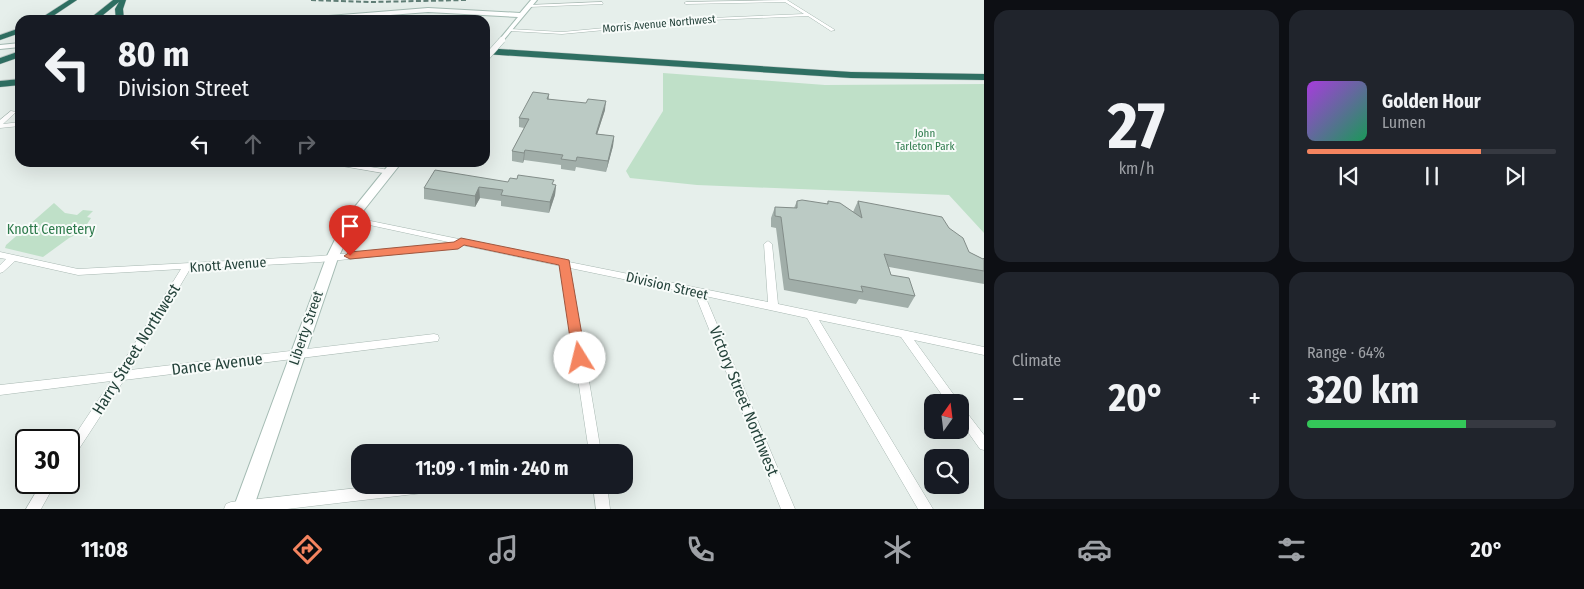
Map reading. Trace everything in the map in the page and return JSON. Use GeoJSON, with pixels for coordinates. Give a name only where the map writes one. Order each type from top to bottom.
{"type":"FeatureCollection","features":[{"type":"Feature","properties":{"kind":"highway"},"geometry":{"type":"LineString","coordinates":[[50,15],[74,0]]}},
{"type":"Feature","properties":{"kind":"highway"},"geometry":{"type":"LineString","coordinates":[[64,15],[80,0]]}},
{"type":"Feature","properties":{"kind":"highway"},"geometry":{"type":"LineString","coordinates":[[98,15],[117,0]]}},
{"type":"Feature","properties":{"kind":"highway"},"geometry":{"type":"LineString","coordinates":[[120,15],[119,10],[123,0]]}},
{"type":"Feature","properties":{"kind":"highway"},"geometry":{"type":"LineString","coordinates":[[0,38],[15,32]]}},
{"type":"Feature","properties":{"kind":"highway"},"geometry":{"type":"LineString","coordinates":[[490,45],[774,64],[984,70]]}},
{"type":"Feature","properties":{"kind":"highway"},"geometry":{"type":"LineString","coordinates":[[490,52],[851,75],[984,77]]}},
{"type":"Feature","properties":{"kind":"highway"},"geometry":{"type":"LineString","coordinates":[[0,60],[15,56]]}},
{"type":"Feature","properties":{"kind":"highway"},"geometry":{"type":"LineString","coordinates":[[0,79],[15,78]]}},
{"type":"Feature","properties":{"kind":"highway"},"geometry":{"type":"LineString","coordinates":[[0,84],[15,82]]}},
{"type":"Feature","properties":{"kind":"street"},"geometry":{"type":"LineString","coordinates":[[490,53],[534,0]]}},
{"type":"Feature","properties":{"kind":"street"},"geometry":{"type":"LineString","coordinates":[[686,3],[785,0],[833,30]]}},
{"type":"Feature","properties":{"kind":"street"},"geometry":{"type":"LineString","coordinates":[[528,6],[602,3]]}},
{"type":"Feature","properties":{"kind":"street"},"geometry":{"type":"LineString","coordinates":[[366,15],[428,10],[522,15]]}},
{"type":"Feature","properties":{"kind":"street","name":"Morris Avenue Northwest"},"geometry":{"type":"LineString","coordinates":[[510,30],[562,33],[711,19],[808,15]]}},
{"type":"Feature","properties":{"kind":"street"},"geometry":{"type":"LineString","coordinates":[[0,47],[15,46]]}},
{"type":"Feature","properties":{"kind":"street"},"geometry":{"type":"LineString","coordinates":[[0,125],[12,112]]}},
{"type":"Feature","properties":{"kind":"street"},"geometry":{"type":"LineString","coordinates":[[0,125],[15,124]]}},
{"type":"Feature","properties":{"kind":"street"},"geometry":{"type":"LineString","coordinates":[[356,167],[389,172]]}},
{"type":"Feature","properties":{"kind":"street","name":"Liberty Street"},"geometry":{"type":"LineString","coordinates":[[239,508],[332,258],[351,219],[393,167]]}},
{"type":"Feature","properties":{"kind":"street","name":"Division Street"},"geometry":{"type":"LineString","coordinates":[[351,219],[984,351]]}},
{"type":"Feature","properties":{"kind":"street","name":"Knott Avenue"},"geometry":{"type":"LineString","coordinates":[[0,255],[78,272],[186,268],[332,258],[459,243]]}},
{"type":"Feature","properties":{"kind":"street"},"geometry":{"type":"LineString","coordinates":[[768,244],[773,308]]}},
{"type":"Feature","properties":{"kind":"street"},"geometry":{"type":"LineString","coordinates":[[0,270],[13,258]]}},
{"type":"Feature","properties":{"kind":"street"},"geometry":{"type":"LineString","coordinates":[[564,262],[593,444]]}},
{"type":"Feature","properties":{"kind":"street","name":"Harry Street Northwest"},"geometry":{"type":"LineString","coordinates":[[80,438],[121,376],[186,268]]}},
{"type":"Feature","properties":{"kind":"street","name":"Victory Street Northwest"},"geometry":{"type":"LineString","coordinates":[[699,293],[788,509]]}},
{"type":"Feature","properties":{"kind":"street"},"geometry":{"type":"LineString","coordinates":[[811,316],[926,509]]}},
{"type":"Feature","properties":{"kind":"street"},"geometry":{"type":"LineString","coordinates":[[905,336],[947,394]]}},
{"type":"Feature","properties":{"kind":"street","name":"Dance Avenue"},"geometry":{"type":"LineString","coordinates":[[0,390],[434,338]]}},
{"type":"Feature","properties":{"kind":"street"},"geometry":{"type":"LineString","coordinates":[[969,425],[984,446]]}},
{"type":"Feature","properties":{"kind":"street"},"geometry":{"type":"LineString","coordinates":[[33,509],[42,494]]}},
{"type":"Feature","properties":{"kind":"street"},"geometry":{"type":"LineString","coordinates":[[239,508],[361,494]]}},
{"type":"Feature","properties":{"kind":"street"},"geometry":{"type":"LineString","coordinates":[[602,494],[604,509]]}},
{"type":"Feature","properties":{"kind":"green space","name":"John Tarleton Park"},"geometry":{"type":"Polygon","coordinates":[[[663,73],[825,85],[984,84],[984,233],[949,195],[697,185],[630,178],[626,171],[663,111],[663,73]]]}},
{"type":"Feature","properties":{"kind":"green space","name":"Knott Cemetery"},"geometry":{"type":"Polygon","coordinates":[[[54,203],[65,213],[77,215],[83,210],[93,211],[87,217],[91,218],[82,232],[69,238],[43,257],[5,248],[6,245],[54,203]]]}},
{"type":"Feature","properties":{"kind":"building"},"geometry":{"type":"Polygon","coordinates":[[[533,92],[549,94],[547,99],[586,103],[588,99],[606,101],[596,134],[614,136],[608,161],[577,157],[576,161],[561,159],[563,155],[525,150],[524,153],[512,151],[529,119],[519,118],[533,92]]]}},
{"type":"Feature","properties":{"kind":"building"},"geometry":{"type":"Polygon","coordinates":[[[435,170],[508,182],[510,178],[517,179],[518,175],[554,180],[552,184],[556,185],[550,202],[501,195],[503,190],[479,187],[475,196],[424,188],[435,170]]]}},
{"type":"Feature","properties":{"kind":"building"},"geometry":{"type":"Polygon","coordinates":[[[797,201],[828,204],[828,201],[840,203],[862,218],[858,201],[942,217],[949,228],[963,238],[969,252],[984,258],[984,271],[884,254],[891,275],[909,278],[915,296],[861,286],[863,292],[789,279],[781,217],[775,216],[775,207],[797,208],[797,201]]]}},
{"type":"Feature","properties":{"kind":"railway"},"geometry":{"type":"LineString","coordinates":[[311,0],[372,2],[466,0]]}},
{"type":"Feature","properties":{"kind":"route"},"geometry":{"type":"LineString","coordinates":[[350,256],[458,245],[461,241],[564,262],[580,358]]}}]}
